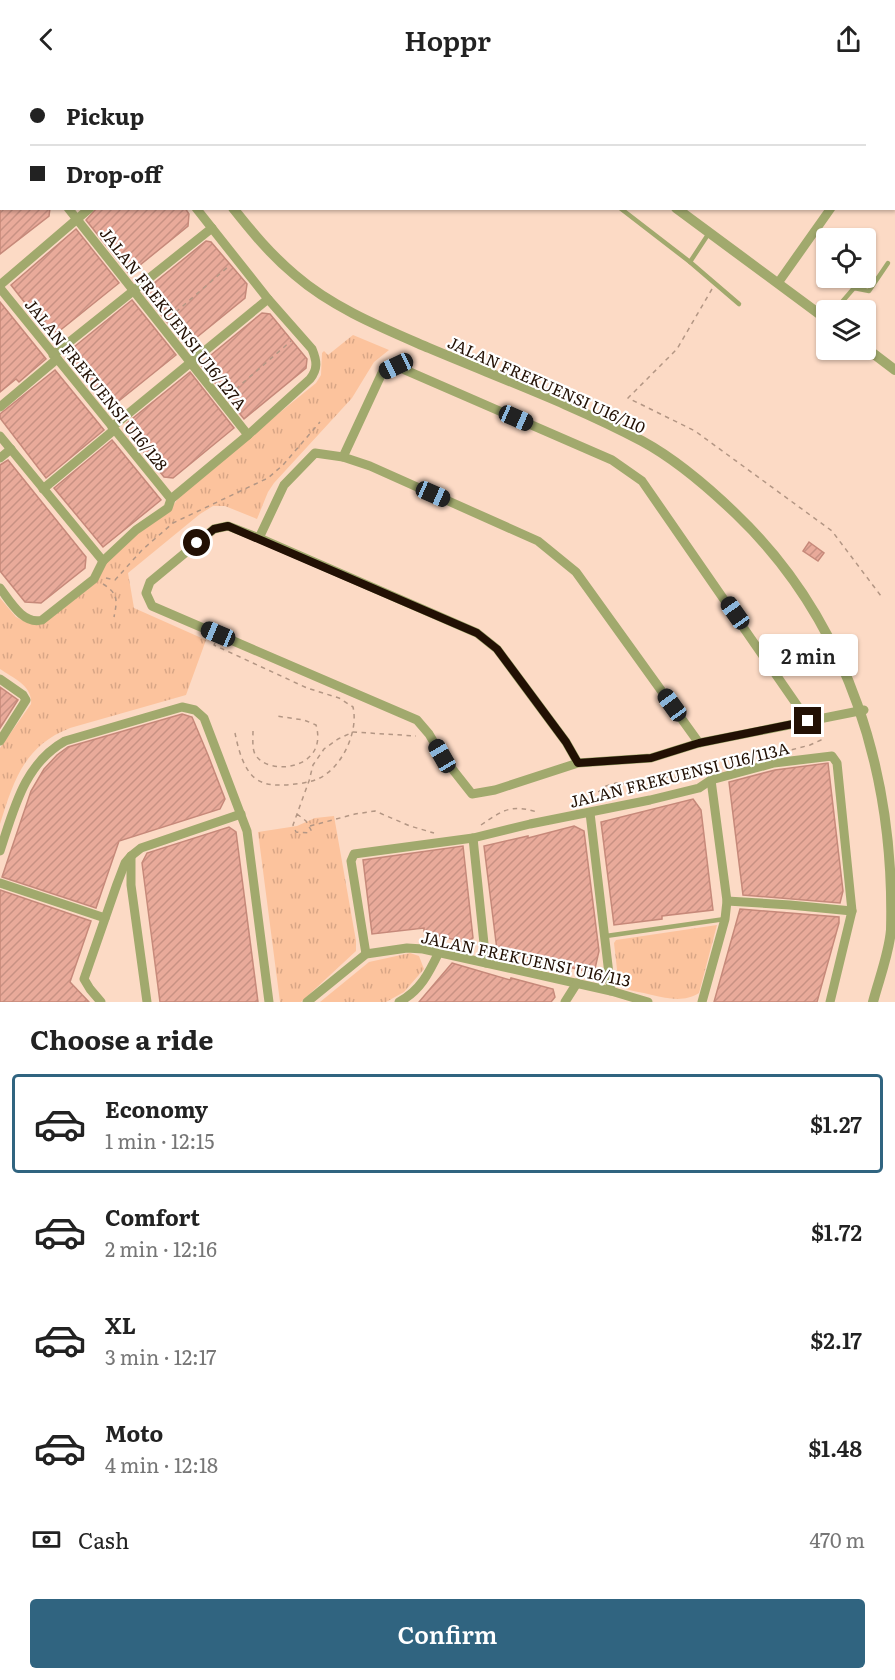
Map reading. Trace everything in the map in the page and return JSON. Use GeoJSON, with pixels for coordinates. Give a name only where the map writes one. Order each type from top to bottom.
{"type":"FeatureCollection","features":[{"type":"Feature","properties":{"kind":"street","name":"JALAN FREKUENSI U16/127A"},"geometry":{"type":"LineString","coordinates":[[69,210],[248,435]]}},
{"type":"Feature","properties":{"kind":"street"},"geometry":{"type":"LineString","coordinates":[[0,286],[87,210]]}},
{"type":"Feature","properties":{"kind":"street"},"geometry":{"type":"LineString","coordinates":[[0,588],[25,618],[42,620],[95,577],[102,561],[136,530],[168,508],[171,499],[248,435],[314,374],[316,368],[312,349],[268,299],[198,210]]}},
{"type":"Feature","properties":{"kind":"street","name":"JALAN FREKUENSI U16/110"},"geometry":{"type":"LineString","coordinates":[[235,210],[263,245],[296,276],[344,308],[398,334],[603,422],[667,456],[715,493],[778,557],[805,593],[829,631],[864,710],[879,760],[890,818],[891,933],[890,952],[873,1002]]}},
{"type":"Feature","properties":{"kind":"street"},"geometry":{"type":"LineString","coordinates":[[679,210],[816,312]]}},
{"type":"Feature","properties":{"kind":"street"},"geometry":{"type":"LineString","coordinates":[[778,283],[830,210]]}},
{"type":"Feature","properties":{"kind":"street"},"geometry":{"type":"LineString","coordinates":[[0,407],[133,291],[212,228]]}},
{"type":"Feature","properties":{"kind":"street","name":"JALAN FREKUENSI U16/128"},"geometry":{"type":"LineString","coordinates":[[0,286],[171,499]]}},
{"type":"Feature","properties":{"kind":"street"},"geometry":{"type":"LineString","coordinates":[[43,489],[268,299]]}},
{"type":"Feature","properties":{"kind":"street"},"geometry":{"type":"LineString","coordinates":[[876,356],[895,370]]}},
{"type":"Feature","properties":{"kind":"street"},"geometry":{"type":"LineString","coordinates":[[343,457],[382,372],[396,366],[612,460],[642,481],[808,721]]}},
{"type":"Feature","properties":{"kind":"street"},"geometry":{"type":"LineString","coordinates":[[0,435],[102,561]]}},
{"type":"Feature","properties":{"kind":"street"},"geometry":{"type":"LineString","coordinates":[[0,458],[11,449]]}},
{"type":"Feature","properties":{"kind":"street"},"geometry":{"type":"LineString","coordinates":[[259,538],[284,485],[315,453],[343,457],[369,466],[538,541],[576,572],[699,743]]}},
{"type":"Feature","properties":{"kind":"street"},"geometry":{"type":"LineString","coordinates":[[578,763],[566,742],[497,649],[477,633],[259,538],[228,526],[214,529],[150,582],[146,593],[152,606],[417,720],[472,794],[495,790],[578,763],[651,758],[699,743],[864,710]]}},
{"type":"Feature","properties":{"kind":"street"},"geometry":{"type":"LineString","coordinates":[[0,679],[24,696],[26,700],[25,705],[0,741]]}},
{"type":"Feature","properties":{"kind":"street"},"geometry":{"type":"LineString","coordinates":[[0,851],[25,782],[33,768],[51,749],[65,741],[182,706],[195,710],[204,717],[247,831],[269,1002]]}},
{"type":"Feature","properties":{"kind":"street","name":"JALAN FREKUENSI U16/113A"},"geometry":{"type":"LineString","coordinates":[[366,954],[351,861],[352,856],[357,853],[473,838],[699,788],[711,780],[774,763],[829,756],[837,763],[839,774],[852,911],[830,1002]]}},
{"type":"Feature","properties":{"kind":"street"},"geometry":{"type":"LineString","coordinates":[[702,1002],[725,919],[727,901],[711,780]]}},
{"type":"Feature","properties":{"kind":"street"},"geometry":{"type":"LineString","coordinates":[[590,813],[611,991]]}},
{"type":"Feature","properties":{"kind":"street"},"geometry":{"type":"LineString","coordinates":[[101,1002],[84,980],[125,863],[141,848],[241,814]]}},
{"type":"Feature","properties":{"kind":"street"},"geometry":{"type":"LineString","coordinates":[[473,838],[486,963]]}},
{"type":"Feature","properties":{"kind":"street"},"geometry":{"type":"LineString","coordinates":[[131,856],[131,885],[147,1002]]}},
{"type":"Feature","properties":{"kind":"street"},"geometry":{"type":"LineString","coordinates":[[0,883],[105,918]]}},
{"type":"Feature","properties":{"kind":"street"},"geometry":{"type":"LineString","coordinates":[[727,901],[852,911]]}},
{"type":"Feature","properties":{"kind":"street","name":"JALAN FREKUENSI U16/113"},"geometry":{"type":"LineString","coordinates":[[366,954],[407,948],[439,952],[578,983],[648,1002]]}},
{"type":"Feature","properties":{"kind":"street"},"geometry":{"type":"LineString","coordinates":[[399,1002],[410,996],[421,985],[439,952]]}},
{"type":"Feature","properties":{"kind":"street"},"geometry":{"type":"LineString","coordinates":[[307,1002],[366,954]]}},
{"type":"Feature","properties":{"kind":"street"},"geometry":{"type":"LineString","coordinates":[[565,1002],[578,983]]}},
{"type":"Feature","properties":{"kind":"lane"},"geometry":{"type":"LineString","coordinates":[[623,210],[690,262],[739,304]]}},
{"type":"Feature","properties":{"kind":"lane"},"geometry":{"type":"LineString","coordinates":[[690,262],[709,233]]}},
{"type":"Feature","properties":{"kind":"lane"},"geometry":{"type":"LineString","coordinates":[[844,300],[854,288],[869,291],[888,263]]}},
{"type":"Feature","properties":{"kind":"lane"},"geometry":{"type":"LineString","coordinates":[[604,936],[725,919]]}},
{"type":"Feature","properties":{"kind":"path"},"geometry":{"type":"LineString","coordinates":[[160,325],[236,259]]}},
{"type":"Feature","properties":{"kind":"path"},"geometry":{"type":"LineString","coordinates":[[715,283],[677,349],[628,398],[695,431],[832,531],[881,596]]}},
{"type":"Feature","properties":{"kind":"path"},"geometry":{"type":"LineString","coordinates":[[222,401],[299,334]]}},
{"type":"Feature","properties":{"kind":"path"},"geometry":{"type":"LineString","coordinates":[[95,577],[116,580],[142,550],[173,523],[268,478],[283,465],[320,422]]}},
{"type":"Feature","properties":{"kind":"path"},"geometry":{"type":"LineString","coordinates":[[95,577],[117,600],[114,617]]}},
{"type":"Feature","properties":{"kind":"path"},"geometry":{"type":"LineString","coordinates":[[218,634],[214,645],[307,688],[339,698],[353,707],[355,717],[353,732],[346,751],[332,768],[316,780],[309,782],[268,786],[254,777],[238,751],[235,733]]}},
{"type":"Feature","properties":{"kind":"path"},"geometry":{"type":"LineString","coordinates":[[253,730],[255,754],[264,764],[295,765],[311,758],[317,748],[319,735],[316,725],[304,720],[276,716]]}},
{"type":"Feature","properties":{"kind":"path"},"geometry":{"type":"LineString","coordinates":[[779,753],[820,740],[824,718]]}},
{"type":"Feature","properties":{"kind":"path"},"geometry":{"type":"LineString","coordinates":[[297,814],[310,826],[309,833],[296,832],[293,825],[313,765],[324,749],[338,739],[353,732],[411,737],[429,734]]}},
{"type":"Feature","properties":{"kind":"path"},"geometry":{"type":"LineString","coordinates":[[721,768],[729,762],[754,758]]}},
{"type":"Feature","properties":{"kind":"path"},"geometry":{"type":"LineString","coordinates":[[578,808],[606,786],[616,783],[639,785],[660,777],[697,778]]}},
{"type":"Feature","properties":{"kind":"path"},"geometry":{"type":"LineString","coordinates":[[480,826],[500,812],[512,808],[523,807],[545,814]]}},
{"type":"Feature","properties":{"kind":"path"},"geometry":{"type":"LineString","coordinates":[[310,826],[375,811],[410,826],[440,835]]}},
{"type":"Feature","properties":{"kind":"green space"},"geometry":{"type":"Polygon","coordinates":[[[353,335],[389,350],[374,362],[352,398],[274,483],[257,519],[225,506],[213,506],[128,573],[134,608],[206,640],[186,695],[70,728],[54,735],[31,755],[23,766],[10,793],[0,824],[0,748],[31,704],[31,698],[25,687],[0,669],[0,598],[16,617],[26,622],[52,617],[93,585],[102,560],[140,527],[175,503],[182,492],[316,383],[321,375],[322,353],[324,351],[328,355],[353,335]]]}},
{"type":"Feature","properties":{"kind":"green space"},"geometry":{"type":"Polygon","coordinates":[[[334,816],[356,951],[301,1002],[280,1002],[258,832],[297,826],[315,818],[334,816]]]}},
{"type":"Feature","properties":{"kind":"green space"},"geometry":{"type":"Polygon","coordinates":[[[717,925],[699,993],[682,999],[619,987],[614,943],[616,940],[717,925]]]}},
{"type":"Feature","properties":{"kind":"green space"},"geometry":{"type":"Polygon","coordinates":[[[410,953],[419,956],[424,969],[404,992],[386,1002],[320,1002],[369,962],[410,953]]]}},
{"type":"Feature","properties":{"kind":"building"},"geometry":{"type":"Polygon","coordinates":[[[0,210],[50,210],[49,216],[0,254],[0,210]]]}},
{"type":"Feature","properties":{"kind":"building"},"geometry":{"type":"Polygon","coordinates":[[[95,210],[186,210],[189,214],[188,226],[129,274],[86,220],[95,210]]]}},
{"type":"Feature","properties":{"kind":"building"},"geometry":{"type":"Polygon","coordinates":[[[76,229],[119,283],[58,332],[47,331],[11,285],[76,229]]]}},
{"type":"Feature","properties":{"kind":"building"},"geometry":{"type":"Polygon","coordinates":[[[206,241],[211,242],[247,284],[245,298],[186,346],[143,292],[206,241]]]}},
{"type":"Feature","properties":{"kind":"building"},"geometry":{"type":"Polygon","coordinates":[[[132,300],[176,355],[115,404],[105,403],[69,357],[69,351],[132,300]]]}},
{"type":"Feature","properties":{"kind":"building"},"geometry":{"type":"Polygon","coordinates":[[[0,302],[46,359],[19,382],[16,379],[0,392],[0,302]]]}},
{"type":"Feature","properties":{"kind":"building"},"geometry":{"type":"Polygon","coordinates":[[[262,313],[270,314],[307,359],[306,368],[244,419],[200,364],[262,313]]]}},
{"type":"Feature","properties":{"kind":"building"},"geometry":{"type":"Polygon","coordinates":[[[55,370],[104,430],[46,478],[0,418],[0,414],[55,370]]]}},
{"type":"Feature","properties":{"kind":"building"},"geometry":{"type":"Polygon","coordinates":[[[190,372],[234,428],[173,478],[164,477],[126,430],[127,423],[190,372]]]}},
{"type":"Feature","properties":{"kind":"building"},"geometry":{"type":"Polygon","coordinates":[[[112,440],[161,500],[103,547],[54,488],[112,440]]]}},
{"type":"Feature","properties":{"kind":"building"},"geometry":{"type":"Polygon","coordinates":[[[8,460],[86,557],[85,568],[41,603],[25,602],[0,571],[0,465],[8,460]]]}},
{"type":"Feature","properties":{"kind":"building"},"geometry":{"type":"Polygon","coordinates":[[[809,542],[824,553],[818,561],[803,551],[809,542]]]}},
{"type":"Feature","properties":{"kind":"building"},"geometry":{"type":"Polygon","coordinates":[[[0,687],[18,700],[0,728],[0,687]]]}},
{"type":"Feature","properties":{"kind":"building"},"geometry":{"type":"Polygon","coordinates":[[[182,714],[192,717],[208,755],[225,799],[220,809],[119,841],[96,908],[2,877],[31,791],[44,769],[57,755],[68,747],[182,714]]]}},
{"type":"Feature","properties":{"kind":"building"},"geometry":{"type":"Polygon","coordinates":[[[828,763],[843,891],[840,903],[743,895],[729,782],[775,770],[828,763]]]}},
{"type":"Feature","properties":{"kind":"building"},"geometry":{"type":"Polygon","coordinates":[[[693,799],[701,810],[713,910],[614,925],[601,822],[693,799]]]}},
{"type":"Feature","properties":{"kind":"building"},"geometry":{"type":"Polygon","coordinates":[[[574,826],[584,831],[599,951],[594,973],[497,950],[484,846],[574,826]]]}},
{"type":"Feature","properties":{"kind":"building"},"geometry":{"type":"Polygon","coordinates":[[[229,827],[236,832],[258,1002],[160,1002],[142,863],[147,853],[229,827]]]}},
{"type":"Feature","properties":{"kind":"building"},"geometry":{"type":"Polygon","coordinates":[[[463,846],[473,938],[467,943],[424,932],[424,928],[372,934],[363,860],[463,846]]]}},
{"type":"Feature","properties":{"kind":"building"},"geometry":{"type":"Polygon","coordinates":[[[0,890],[91,921],[70,982],[89,1002],[0,1002],[0,890]]]}},
{"type":"Feature","properties":{"kind":"building"},"geometry":{"type":"Polygon","coordinates":[[[740,909],[839,917],[817,1002],[714,1002],[740,909]]]}},
{"type":"Feature","properties":{"kind":"building"},"geometry":{"type":"Polygon","coordinates":[[[452,963],[510,980],[511,978],[553,989],[555,997],[551,1002],[419,1002],[452,963]]]}},
{"type":"Feature","properties":{"kind":"route"},"geometry":{"type":"LineString","coordinates":[[197,543],[214,529],[228,526],[477,633],[497,649],[566,742],[578,763],[651,758],[699,743],[808,721]]}}]}
